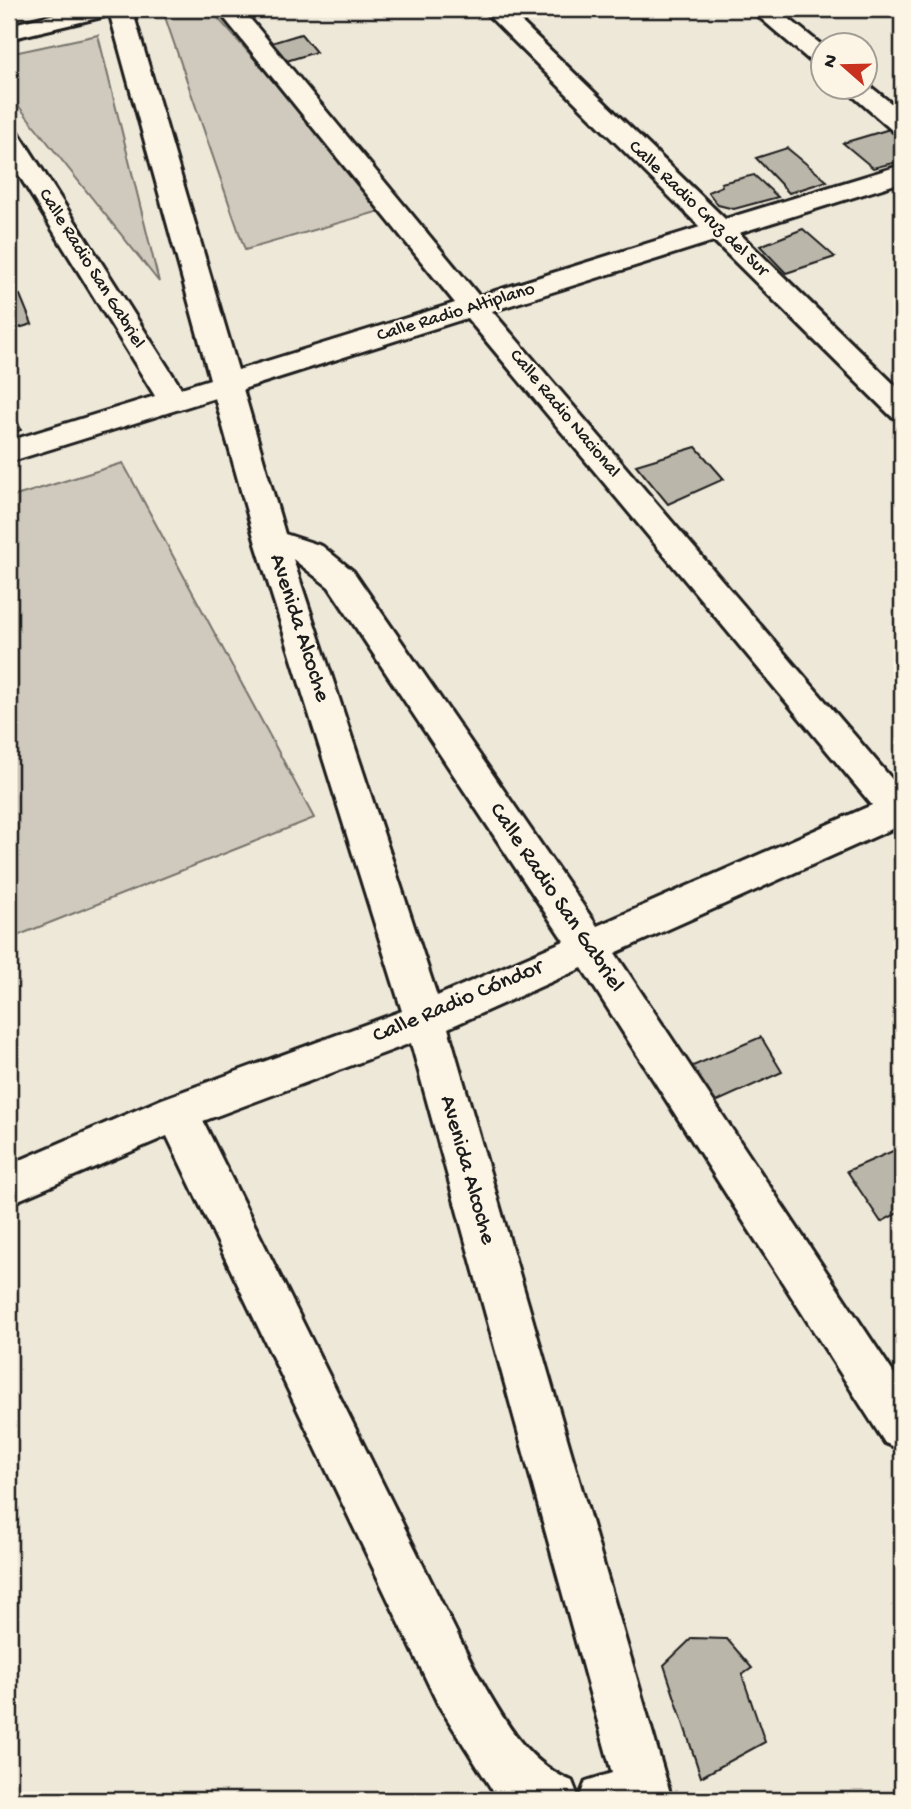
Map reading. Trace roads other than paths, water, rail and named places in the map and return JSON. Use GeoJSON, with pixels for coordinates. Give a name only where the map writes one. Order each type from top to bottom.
{"type":"FeatureCollection","features":[{"type":"Feature","properties":{"kind":"street"},"geometry":{"type":"LineString","coordinates":[[9,32],[106,9]]}},
{"type":"Feature","properties":{"kind":"street"},"geometry":{"type":"LineString","coordinates":[[120,9],[272,544]]}},
{"type":"Feature","properties":{"kind":"street","name":"Calle Radio Nacional"},"geometry":{"type":"LineString","coordinates":[[229,9],[474,308],[901,811]]}},
{"type":"Feature","properties":{"kind":"street","name":"Calle Radio Cruz del Sur"},"geometry":{"type":"LineString","coordinates":[[494,9],[902,409]]}},
{"type":"Feature","properties":{"kind":"street"},"geometry":{"type":"LineString","coordinates":[[762,9],[810,48]]}},
{"type":"Feature","properties":{"kind":"street"},"geometry":{"type":"LineString","coordinates":[[874,102],[902,125]]}},
{"type":"Feature","properties":{"kind":"street","name":"Calle Radio San Gabriel"},"geometry":{"type":"LineString","coordinates":[[9,138],[173,400]]}},
{"type":"Feature","properties":{"kind":"street","name":"Calle Radio Altiplano"},"geometry":{"type":"LineString","coordinates":[[9,452],[902,173]]}},
{"type":"Feature","properties":{"kind":"street","name":"Calle Radio San Gabriel"},"geometry":{"type":"LineString","coordinates":[[272,544],[292,545],[308,550],[341,579],[589,946],[902,1427]]}},
{"type":"Feature","properties":{"kind":"street","name":"Avenida Alcoche"},"geometry":{"type":"LineString","coordinates":[[272,544],[425,1020],[632,1798]]}},
{"type":"Feature","properties":{"kind":"street","name":"Calle Radio Cóndor"},"geometry":{"type":"LineString","coordinates":[[9,1185],[177,1112],[425,1020],[901,811]]}},
{"type":"Feature","properties":{"kind":"street"},"geometry":{"type":"LineString","coordinates":[[177,1112],[456,1686],[494,1748],[519,1781],[553,1800]]}}]}
